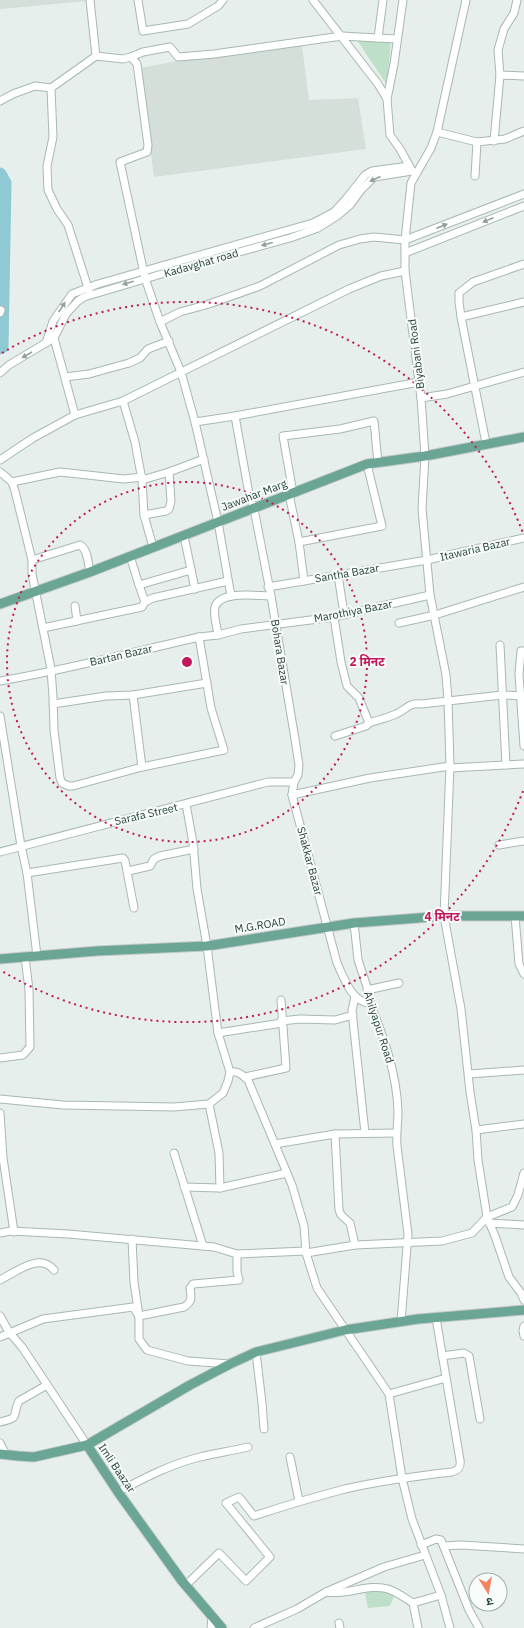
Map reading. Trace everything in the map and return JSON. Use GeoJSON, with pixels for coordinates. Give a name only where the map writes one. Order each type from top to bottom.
{"type":"FeatureCollection","features":[{"type":"Feature","properties":{"kind":"main road","name":"Jawahar Marg"},"geometry":{"type":"LineString","coordinates":[[0,604],[90,572],[367,464],[425,456],[486,443],[524,437]]}},
{"type":"Feature","properties":{"kind":"main road","name":"M.G.ROAD"},"geometry":{"type":"LineString","coordinates":[[0,959],[97,950],[207,946],[354,923],[444,916],[520,916]]}},
{"type":"Feature","properties":{"kind":"main road"},"geometry":{"type":"LineString","coordinates":[[3,1454],[34,1456],[87,1445],[190,1385],[256,1352],[345,1330],[436,1318],[524,1310]]}},
{"type":"Feature","properties":{"kind":"main road","name":"Imli Baazar"},"geometry":{"type":"LineString","coordinates":[[87,1445],[118,1492],[186,1585],[222,1628]]}},
{"type":"Feature","properties":{"kind":"street"},"geometry":{"type":"LineString","coordinates":[[90,0],[96,56]]}},
{"type":"Feature","properties":{"kind":"street"},"geometry":{"type":"LineString","coordinates":[[138,0],[143,30],[188,24],[218,6],[223,0]]}},
{"type":"Feature","properties":{"kind":"street"},"geometry":{"type":"LineString","coordinates":[[313,0],[378,84],[387,99]]}},
{"type":"Feature","properties":{"kind":"street"},"geometry":{"type":"LineString","coordinates":[[378,38],[383,0]]}},
{"type":"Feature","properties":{"kind":"street"},"geometry":{"type":"LineString","coordinates":[[403,0],[394,64],[387,99],[390,135],[400,149],[412,171]]}},
{"type":"Feature","properties":{"kind":"street","name":"Biyabani Road"},"geometry":{"type":"LineString","coordinates":[[466,0],[437,132],[431,148],[412,171],[412,184],[405,240],[405,271],[421,398],[425,456],[422,509],[430,595],[446,675],[448,700],[450,767],[444,916],[462,1009],[476,1130],[480,1181],[488,1220],[509,1277],[524,1300]]}},
{"type":"Feature","properties":{"kind":"street"},"geometry":{"type":"LineString","coordinates":[[494,141],[500,75],[498,50],[504,29],[514,13],[517,0]]}},
{"type":"Feature","properties":{"kind":"street"},"geometry":{"type":"LineString","coordinates":[[0,102],[13,94],[35,86],[51,88],[96,56],[124,59],[144,52],[170,47],[178,57],[342,36],[397,39]]}},
{"type":"Feature","properties":{"kind":"street"},"geometry":{"type":"LineString","coordinates":[[131,57],[137,64],[148,145],[147,152],[120,162],[144,275],[160,322],[181,372],[195,422],[218,522],[231,596]]}},
{"type":"Feature","properties":{"kind":"street"},"geometry":{"type":"LineString","coordinates":[[500,75],[524,76]]}},
{"type":"Feature","properties":{"kind":"street"},"geometry":{"type":"LineString","coordinates":[[51,88],[53,137],[47,166],[48,190],[57,209],[68,225],[75,242],[89,291]]}},
{"type":"Feature","properties":{"kind":"street"},"geometry":{"type":"LineString","coordinates":[[437,132],[477,142],[505,139],[524,131]]}},
{"type":"Feature","properties":{"kind":"street"},"geometry":{"type":"LineString","coordinates":[[475,176],[477,142]]}},
{"type":"Feature","properties":{"kind":"street","name":"Kadavghat road"},"geometry":{"type":"LineString","coordinates":[[89,291],[144,275],[290,238],[318,228],[337,216],[350,205],[361,190],[374,177],[412,171]]}},
{"type":"Feature","properties":{"kind":"street"},"geometry":{"type":"LineString","coordinates":[[160,322],[180,312],[209,304],[260,286],[339,245],[374,237],[405,240],[524,194]]}},
{"type":"Feature","properties":{"kind":"street"},"geometry":{"type":"LineString","coordinates":[[405,254],[524,206]]}},
{"type":"Feature","properties":{"kind":"street"},"geometry":{"type":"LineString","coordinates":[[486,443],[458,302],[459,293],[473,282],[524,264]]}},
{"type":"Feature","properties":{"kind":"street"},"geometry":{"type":"LineString","coordinates":[[0,460],[33,438],[75,415],[123,401],[349,288],[381,276],[405,271]]}},
{"type":"Feature","properties":{"kind":"street"},"geometry":{"type":"LineString","coordinates":[[0,373],[9,365],[54,338],[66,314],[89,291]]}},
{"type":"Feature","properties":{"kind":"street"},"geometry":{"type":"LineString","coordinates":[[46,343],[53,322],[65,302],[72,294],[89,291]]}},
{"type":"Feature","properties":{"kind":"street"},"geometry":{"type":"LineString","coordinates":[[461,317],[524,302]]}},
{"type":"Feature","properties":{"kind":"street"},"geometry":{"type":"LineString","coordinates":[[54,338],[66,377],[75,415]]}},
{"type":"Feature","properties":{"kind":"street"},"geometry":{"type":"LineString","coordinates":[[66,377],[89,374],[129,363],[140,358],[148,349],[169,341]]}},
{"type":"Feature","properties":{"kind":"street"},"geometry":{"type":"LineString","coordinates":[[421,398],[447,394],[524,372]]}},
{"type":"Feature","properties":{"kind":"street"},"geometry":{"type":"LineString","coordinates":[[195,422],[419,382]]}},
{"type":"Feature","properties":{"kind":"street"},"geometry":{"type":"LineString","coordinates":[[123,401],[135,442],[142,479],[144,515],[154,547]]}},
{"type":"Feature","properties":{"kind":"street","name":"Bohara Bazar"},"geometry":{"type":"LineString","coordinates":[[235,416],[249,494],[254,509],[268,587],[271,596],[299,765],[298,775],[294,782],[292,795]]}},
{"type":"Feature","properties":{"kind":"street"},"geometry":{"type":"LineString","coordinates":[[304,581],[283,436],[340,429],[374,421],[378,463]]}},
{"type":"Feature","properties":{"kind":"street"},"geometry":{"type":"LineString","coordinates":[[12,482],[60,472],[124,479],[142,479],[169,472],[204,459]]}},
{"type":"Feature","properties":{"kind":"street"},"geometry":{"type":"LineString","coordinates":[[299,542],[382,526],[367,464]]}},
{"type":"Feature","properties":{"kind":"street"},"geometry":{"type":"LineString","coordinates":[[0,472],[0,478]]}},
{"type":"Feature","properties":{"kind":"street"},"geometry":{"type":"LineString","coordinates":[[0,472],[12,482],[32,560],[32,574],[51,673],[54,730],[62,784],[73,786],[142,767],[224,750],[211,708],[199,637]]}},
{"type":"Feature","properties":{"kind":"street"},"geometry":{"type":"LineString","coordinates":[[144,515],[166,511],[169,509],[171,501],[169,472]]}},
{"type":"Feature","properties":{"kind":"street"},"geometry":{"type":"LineString","coordinates":[[184,536],[195,589]]}},
{"type":"Feature","properties":{"kind":"street","name":"Itawaria Bazar"},"geometry":{"type":"LineString","coordinates":[[427,560],[524,538]]}},
{"type":"Feature","properties":{"kind":"street"},"geometry":{"type":"LineString","coordinates":[[32,560],[80,545],[84,547],[86,551],[90,572]]}},
{"type":"Feature","properties":{"kind":"street"},"geometry":{"type":"LineString","coordinates":[[130,556],[145,602]]}},
{"type":"Feature","properties":{"kind":"street","name":"Santha Bazar"},"geometry":{"type":"LineString","coordinates":[[268,587],[427,560]]}},
{"type":"Feature","properties":{"kind":"street"},"geometry":{"type":"LineString","coordinates":[[139,585],[191,570]]}},
{"type":"Feature","properties":{"kind":"street"},"geometry":{"type":"LineString","coordinates":[[338,575],[344,614]]}},
{"type":"Feature","properties":{"kind":"street"},"geometry":{"type":"LineString","coordinates":[[43,628],[142,607],[145,602],[153,598],[228,581]]}},
{"type":"Feature","properties":{"kind":"street"},"geometry":{"type":"LineString","coordinates":[[399,623],[435,615],[524,587]]}},
{"type":"Feature","properties":{"kind":"street","name":"Marothiya Bazar"},"geometry":{"type":"LineString","coordinates":[[241,629],[334,617],[430,595]]}},
{"type":"Feature","properties":{"kind":"street"},"geometry":{"type":"LineString","coordinates":[[218,635],[215,608],[218,601],[231,596],[271,596]]}},
{"type":"Feature","properties":{"kind":"street"},"geometry":{"type":"LineString","coordinates":[[75,606],[77,621]]}},
{"type":"Feature","properties":{"kind":"street"},"geometry":{"type":"LineString","coordinates":[[334,617],[341,662],[347,686],[360,698],[369,723]]}},
{"type":"Feature","properties":{"kind":"street","name":"Bartan Bazar"},"geometry":{"type":"LineString","coordinates":[[0,681],[51,673],[84,663],[241,629]]}},
{"type":"Feature","properties":{"kind":"street"},"geometry":{"type":"LineString","coordinates":[[500,645],[506,765]]}},
{"type":"Feature","properties":{"kind":"street"},"geometry":{"type":"LineString","coordinates":[[524,651],[521,651],[519,674],[522,696],[524,746]]}},
{"type":"Feature","properties":{"kind":"street"},"geometry":{"type":"LineString","coordinates":[[53,704],[106,696],[133,696],[207,683]]}},
{"type":"Feature","properties":{"kind":"street"},"geometry":{"type":"LineString","coordinates":[[335,736],[401,712],[407,706],[415,703],[421,704],[502,695],[522,696]]}},
{"type":"Feature","properties":{"kind":"street"},"geometry":{"type":"LineString","coordinates":[[133,696],[142,767]]}},
{"type":"Feature","properties":{"kind":"street"},"geometry":{"type":"LineString","coordinates":[[0,716],[21,846],[27,873],[36,956]]}},
{"type":"Feature","properties":{"kind":"street"},"geometry":{"type":"LineString","coordinates":[[292,795],[370,778],[450,767],[524,764]]}},
{"type":"Feature","properties":{"kind":"street","name":"Sarafa Street"},"geometry":{"type":"LineString","coordinates":[[0,852],[268,782],[294,782]]}},
{"type":"Feature","properties":{"kind":"street","name":"Shakkar Bazar"},"geometry":{"type":"LineString","coordinates":[[292,795],[337,963],[355,996]]}},
{"type":"Feature","properties":{"kind":"street"},"geometry":{"type":"LineString","coordinates":[[0,1099],[63,1105],[174,1107],[209,1104],[223,1093],[230,1072],[218,1033],[207,946],[196,889],[194,849],[186,804]]}},
{"type":"Feature","properties":{"kind":"street"},"geometry":{"type":"LineString","coordinates":[[499,845],[524,841]]}},
{"type":"Feature","properties":{"kind":"street"},"geometry":{"type":"LineString","coordinates":[[128,871],[150,866],[154,859],[160,856],[194,849]]}},
{"type":"Feature","properties":{"kind":"street"},"geometry":{"type":"LineString","coordinates":[[27,873],[121,858],[125,859],[134,908]]}},
{"type":"Feature","properties":{"kind":"street"},"geometry":{"type":"LineString","coordinates":[[520,916],[519,964],[524,974]]}},
{"type":"Feature","properties":{"kind":"street","name":"Ahilyapur Road"},"geometry":{"type":"LineString","coordinates":[[354,923],[358,960],[371,999],[370,1003],[384,1037],[391,1064],[398,1113],[396,1133],[408,1234],[406,1242],[406,1264],[401,1322]]}},
{"type":"Feature","properties":{"kind":"street"},"geometry":{"type":"LineString","coordinates":[[0,1058],[23,1055],[30,1047],[29,990],[25,957]]}},
{"type":"Feature","properties":{"kind":"street"},"geometry":{"type":"LineString","coordinates":[[367,990],[400,983]]}},
{"type":"Feature","properties":{"kind":"street"},"geometry":{"type":"LineString","coordinates":[[365,1133],[352,1006],[355,996],[363,1003],[370,1003]]}},
{"type":"Feature","properties":{"kind":"street"},"geometry":{"type":"LineString","coordinates":[[245,1077],[286,1068],[281,1000]]}},
{"type":"Feature","properties":{"kind":"street"},"geometry":{"type":"LineString","coordinates":[[218,1033],[300,1019],[335,1020],[353,1015]]}},
{"type":"Feature","properties":{"kind":"street"},"geometry":{"type":"LineString","coordinates":[[469,1074],[524,1070]]}},
{"type":"Feature","properties":{"kind":"street"},"geometry":{"type":"LineString","coordinates":[[230,1072],[235,1071],[240,1073],[248,1080],[292,1186],[304,1226],[306,1252],[317,1288],[389,1394],[402,1478],[412,1519],[441,1595],[450,1628]]}},
{"type":"Feature","properties":{"kind":"street"},"geometry":{"type":"LineString","coordinates":[[209,1104],[219,1153],[220,1188]]}},
{"type":"Feature","properties":{"kind":"street"},"geometry":{"type":"LineString","coordinates":[[0,1113],[3,1158],[14,1232]]}},
{"type":"Feature","properties":{"kind":"street"},"geometry":{"type":"LineString","coordinates":[[476,1130],[524,1124]]}},
{"type":"Feature","properties":{"kind":"street"},"geometry":{"type":"LineString","coordinates":[[275,1144],[335,1134],[396,1133]]}},
{"type":"Feature","properties":{"kind":"street"},"geometry":{"type":"LineString","coordinates":[[335,1134],[339,1210],[341,1215],[350,1223],[355,1244]]}},
{"type":"Feature","properties":{"kind":"street"},"geometry":{"type":"LineString","coordinates":[[174,1153],[203,1246]]}},
{"type":"Feature","properties":{"kind":"street"},"geometry":{"type":"LineString","coordinates":[[184,1187],[220,1188],[286,1173]]}},
{"type":"Feature","properties":{"kind":"street"},"geometry":{"type":"LineString","coordinates":[[0,1233],[14,1232],[68,1234],[132,1239],[214,1247],[237,1254],[306,1252],[355,1244],[442,1241],[472,1233],[488,1220],[509,1209],[521,1195],[524,1173]]}},
{"type":"Feature","properties":{"kind":"street"},"geometry":{"type":"LineString","coordinates":[[488,1220],[524,1225]]}},
{"type":"Feature","properties":{"kind":"street"},"geometry":{"type":"LineString","coordinates":[[132,1239],[134,1282],[139,1316],[139,1339],[147,1350],[188,1361],[230,1364]]}},
{"type":"Feature","properties":{"kind":"street"},"geometry":{"type":"LineString","coordinates":[[139,1316],[184,1307],[190,1304],[190,1288],[193,1284],[239,1280],[237,1272],[237,1254]]}},
{"type":"Feature","properties":{"kind":"street"},"geometry":{"type":"LineString","coordinates":[[0,1280],[32,1263],[45,1263],[51,1266],[54,1270]]}},
{"type":"Feature","properties":{"kind":"street"},"geometry":{"type":"LineString","coordinates":[[517,1288],[524,1284]]}},
{"type":"Feature","properties":{"kind":"street"},"geometry":{"type":"LineString","coordinates":[[0,1337],[43,1319],[133,1307],[139,1316]]}},
{"type":"Feature","properties":{"kind":"street","name":"Imli Baazar"},"geometry":{"type":"LineString","coordinates":[[0,1316],[9,1332],[22,1348],[87,1445]]}},
{"type":"Feature","properties":{"kind":"street"},"geometry":{"type":"LineString","coordinates":[[186,1585],[219,1553],[246,1581],[270,1557],[226,1504],[239,1496],[254,1516],[299,1501],[347,1489],[402,1478],[452,1472],[460,1468],[459,1454],[436,1318]]}},
{"type":"Feature","properties":{"kind":"street"},"geometry":{"type":"LineString","coordinates":[[524,1326],[524,1336]]}},
{"type":"Feature","properties":{"kind":"street"},"geometry":{"type":"LineString","coordinates":[[256,1352],[264,1429]]}},
{"type":"Feature","properties":{"kind":"street"},"geometry":{"type":"LineString","coordinates":[[442,1356],[464,1353],[469,1356],[480,1419]]}},
{"type":"Feature","properties":{"kind":"street"},"geometry":{"type":"LineString","coordinates":[[389,1394],[446,1378]]}},
{"type":"Feature","properties":{"kind":"street"},"geometry":{"type":"LineString","coordinates":[[0,1422],[12,1420],[16,1417],[16,1407],[19,1401],[47,1385]]}},
{"type":"Feature","properties":{"kind":"street"},"geometry":{"type":"LineString","coordinates":[[0,1443],[3,1454]]}},
{"type":"Feature","properties":{"kind":"street"},"geometry":{"type":"LineString","coordinates":[[118,1492],[158,1471],[199,1457],[248,1447]]}},
{"type":"Feature","properties":{"kind":"street"},"geometry":{"type":"LineString","coordinates":[[290,1457],[299,1501]]}},
{"type":"Feature","properties":{"kind":"street"},"geometry":{"type":"LineString","coordinates":[[421,1545],[439,1539],[444,1546],[469,1610],[479,1628]]}},
{"type":"Feature","properties":{"kind":"street"},"geometry":{"type":"LineString","coordinates":[[444,1546],[461,1545],[524,1549]]}},
{"type":"Feature","properties":{"kind":"street"},"geometry":{"type":"LineString","coordinates":[[254,1628],[296,1609],[326,1592],[384,1567],[426,1555]]}},
{"type":"Feature","properties":{"kind":"street"},"geometry":{"type":"LineString","coordinates":[[326,1592],[341,1594],[367,1588],[382,1587],[400,1594],[413,1604],[418,1628]]}},
{"type":"Feature","properties":{"kind":"street"},"geometry":{"type":"LineString","coordinates":[[413,1604],[441,1595]]}},
{"type":"Feature","properties":{"kind":"street"},"geometry":{"type":"LineString","coordinates":[[211,1628],[212,1617]]}},
{"type":"Feature","properties":{"kind":"shaded area"},"geometry":{"type":"Polygon","coordinates":[[[0,0],[88,0],[88,1],[0,9],[0,0]]]}},
{"type":"Feature","properties":{"kind":"shaded area"},"geometry":{"type":"Polygon","coordinates":[[[266,44],[302,46],[309,100],[358,98],[366,149],[154,177],[140,68],[266,44]]]}},
{"type":"Feature","properties":{"kind":"green space"},"geometry":{"type":"Polygon","coordinates":[[[357,40],[391,40],[387,85],[357,40]]]}},
{"type":"Feature","properties":{"kind":"green space"},"geometry":{"type":"Polygon","coordinates":[[[379,1588],[395,1594],[390,1606],[368,1608],[365,1593],[379,1588]]]}},
{"type":"Feature","properties":{"kind":"waterway"},"geometry":{"type":"LineString","coordinates":[[0,174],[5,183],[2,347],[0,348]]}}]}
